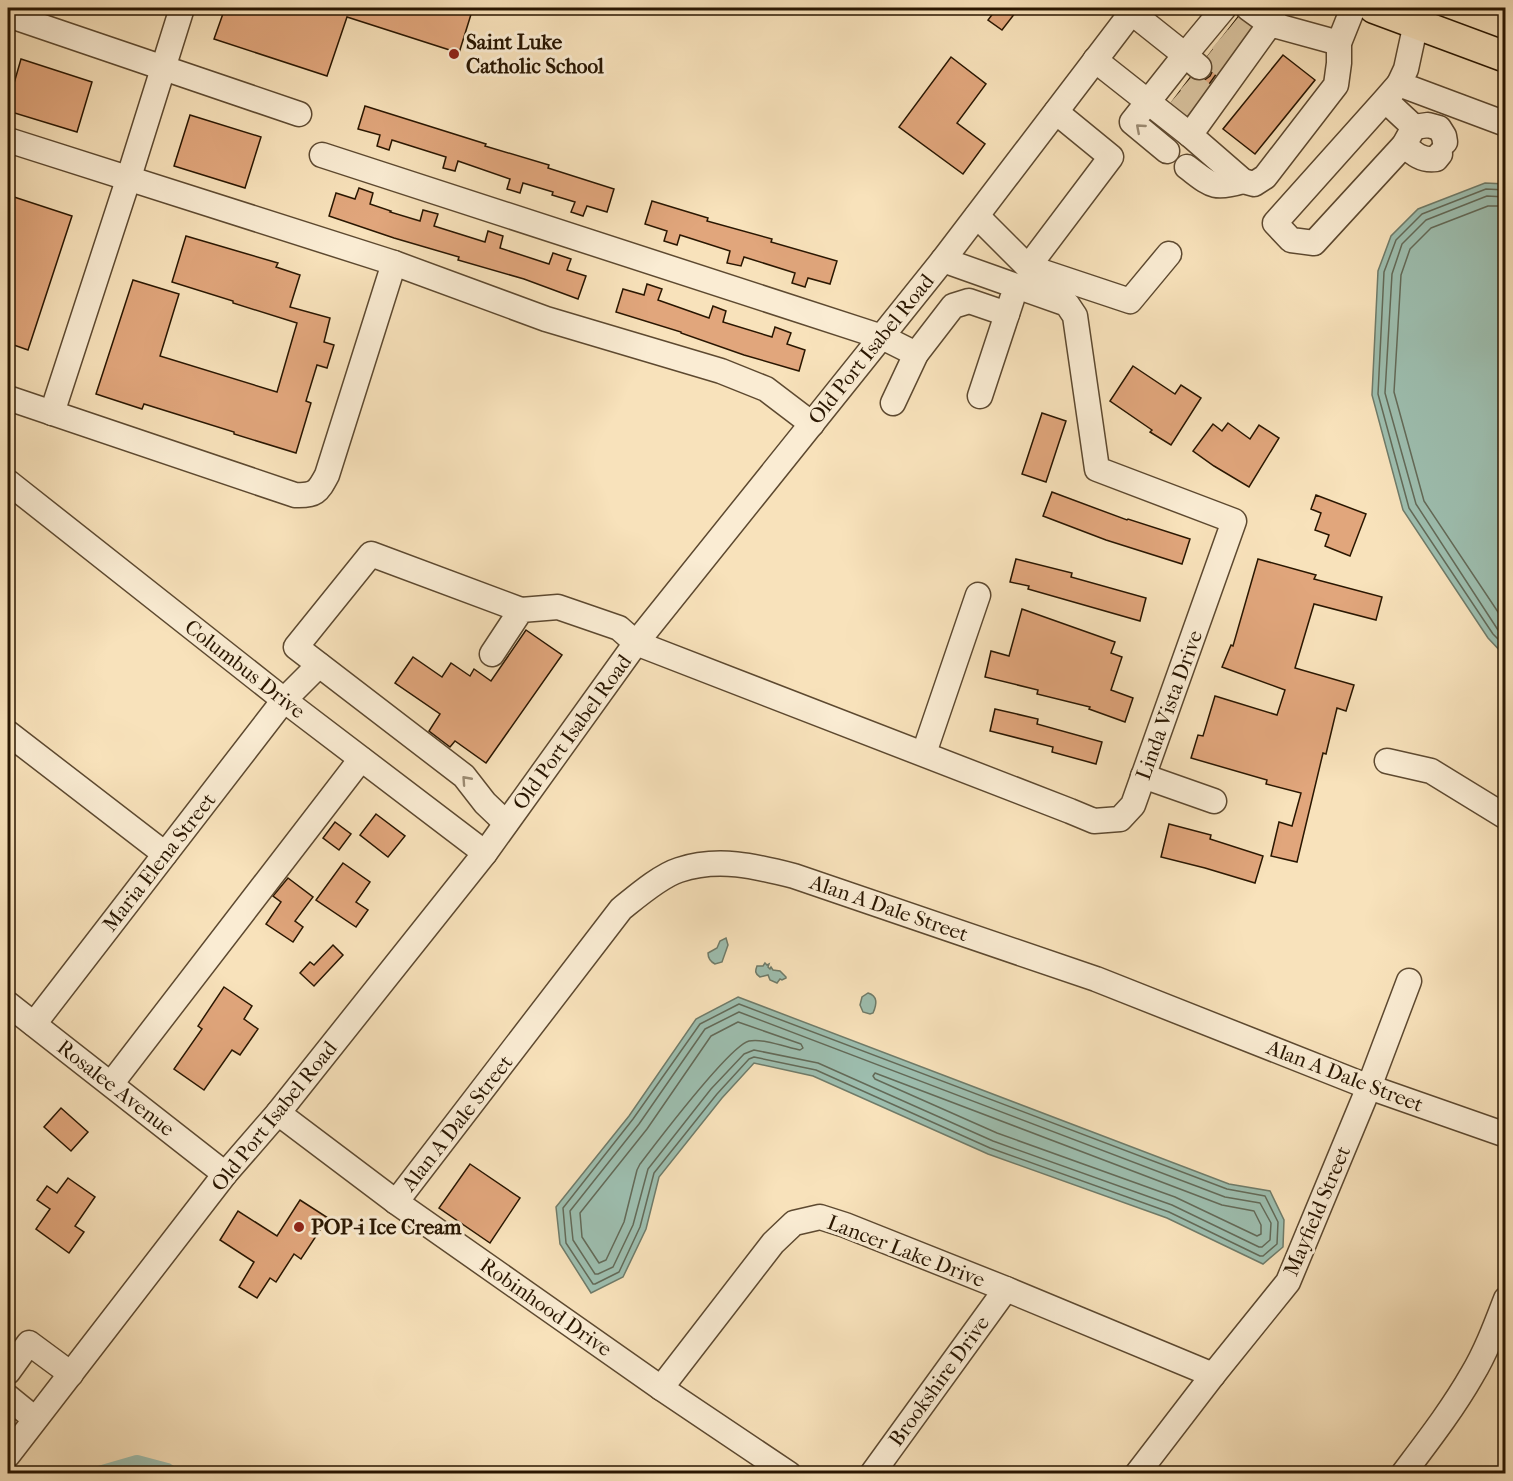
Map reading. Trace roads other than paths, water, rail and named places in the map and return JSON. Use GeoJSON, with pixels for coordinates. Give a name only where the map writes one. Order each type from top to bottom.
{"type":"FeatureCollection","features":[{"type":"Feature","properties":{"kind":"main road"},"geometry":{"type":"LineString","coordinates":[[1374,8],[1506,57]]}},
{"type":"Feature","properties":{"kind":"street"},"geometry":{"type":"LineString","coordinates":[[52,413],[182,8]]}},
{"type":"Feature","properties":{"kind":"street"},"geometry":{"type":"LineString","coordinates":[[1187,167],[1211,185],[1232,185],[1243,181],[1254,184],[1265,177],[1336,85],[1339,42],[1353,8]]}},
{"type":"Feature","properties":{"kind":"street"},"geometry":{"type":"LineString","coordinates":[[1133,10],[1210,65],[1243,181]]}},
{"type":"Feature","properties":{"kind":"street","name":"Old Port Isabel Road"},"geometry":{"type":"LineString","coordinates":[[8,1455],[225,1174],[278,1113],[485,853],[636,643],[943,260],[1133,10]]}},
{"type":"Feature","properties":{"kind":"street"},"geometry":{"type":"LineString","coordinates":[[8,15],[298,114]]}},
{"type":"Feature","properties":{"kind":"street"},"geometry":{"type":"LineString","coordinates":[[1167,151],[1132,122],[1273,16],[1339,42]]}},
{"type":"Feature","properties":{"kind":"street"},"geometry":{"type":"LineString","coordinates":[[1409,136],[1314,243],[1291,240],[1275,223],[1392,92],[1406,69],[1416,23]]}},
{"type":"Feature","properties":{"kind":"street"},"geometry":{"type":"LineString","coordinates":[[1095,60],[1210,65]]}},
{"type":"Feature","properties":{"kind":"street"},"geometry":{"type":"LineString","coordinates":[[1392,92],[1506,124]]}},
{"type":"Feature","properties":{"kind":"street"},"geometry":{"type":"LineString","coordinates":[[1392,92],[1416,156],[1428,161],[1436,159],[1442,148]]}},
{"type":"Feature","properties":{"kind":"street"},"geometry":{"type":"LineString","coordinates":[[980,396],[1022,276],[1111,157],[1056,112]]}},
{"type":"Feature","properties":{"kind":"street"},"geometry":{"type":"LineString","coordinates":[[8,140],[394,263],[546,319],[721,371],[766,389],[812,424]]}},
{"type":"Feature","properties":{"kind":"street"},"geometry":{"type":"LineString","coordinates":[[322,155],[882,337],[916,354]]}},
{"type":"Feature","properties":{"kind":"street"},"geometry":{"type":"LineString","coordinates":[[977,216],[1022,276],[1131,301],[1169,254]]}},
{"type":"Feature","properties":{"kind":"street","name":"Linda Vista Drive"},"geometry":{"type":"LineString","coordinates":[[521,610],[558,607],[619,628],[636,643],[1094,821],[1120,819],[1133,805],[1234,521],[1097,469],[1075,316],[1067,304],[1022,276],[943,260]]}},
{"type":"Feature","properties":{"kind":"street"},"geometry":{"type":"LineString","coordinates":[[8,398],[295,495],[314,493],[327,475],[394,263]]}},
{"type":"Feature","properties":{"kind":"street"},"geometry":{"type":"LineString","coordinates":[[892,403],[916,354],[953,306],[969,301],[1007,314]]}},
{"type":"Feature","properties":{"kind":"street","name":"Columbus Drive"},"geometry":{"type":"LineString","coordinates":[[8,482],[284,700],[485,853]]}},
{"type":"Feature","properties":{"kind":"street"},"geometry":{"type":"LineString","coordinates":[[492,654],[521,610],[371,554],[296,647],[464,776],[485,803],[506,822]]}},
{"type":"Feature","properties":{"kind":"street"},"geometry":{"type":"LineString","coordinates":[[924,753],[978,595]]}},
{"type":"Feature","properties":{"kind":"street","name":"Maria Elena Street"},"geometry":{"type":"LineString","coordinates":[[34,1024],[284,700],[325,669]]}},
{"type":"Feature","properties":{"kind":"street"},"geometry":{"type":"LineString","coordinates":[[8,733],[165,854]]}},
{"type":"Feature","properties":{"kind":"street"},"geometry":{"type":"LineString","coordinates":[[111,1084],[361,759]]}},
{"type":"Feature","properties":{"kind":"street"},"geometry":{"type":"LineString","coordinates":[[1387,761],[1431,771],[1506,817]]}},
{"type":"Feature","properties":{"kind":"street"},"geometry":{"type":"LineString","coordinates":[[1143,776],[1214,801]]}},
{"type":"Feature","properties":{"kind":"street","name":"Alan A Dale Street"},"geometry":{"type":"LineString","coordinates":[[396,1202],[621,909],[678,870],[715,863],[752,865],[794,876],[1085,975],[1369,1087],[1506,1135]]}},
{"type":"Feature","properties":{"kind":"street","name":"Mayfield Street"},"geometry":{"type":"LineString","coordinates":[[1137,1473],[1288,1282],[1369,1087],[1409,981]]}},
{"type":"Feature","properties":{"kind":"street","name":"Rosalee Avenue"},"geometry":{"type":"LineString","coordinates":[[8,1004],[225,1174]]}},
{"type":"Feature","properties":{"kind":"street","name":"Robinhood Drive"},"geometry":{"type":"LineString","coordinates":[[278,1113],[396,1202],[662,1388],[789,1473]]}},
{"type":"Feature","properties":{"kind":"street","name":"Lancer Lake Drive"},"geometry":{"type":"LineString","coordinates":[[662,1388],[773,1243],[794,1223],[820,1217],[1006,1289],[1213,1375]]}},
{"type":"Feature","properties":{"kind":"street","name":"Brookshire Drive"},"geometry":{"type":"LineString","coordinates":[[872,1473],[1006,1289]]}},
{"type":"Feature","properties":{"kind":"street"},"geometry":{"type":"LineString","coordinates":[[1403,1473],[1449,1414],[1474,1373],[1506,1299]]}},
{"type":"Feature","properties":{"kind":"street"},"geometry":{"type":"LineString","coordinates":[[8,1372],[29,1343],[70,1374]]}},
{"type":"Feature","properties":{"kind":"street"},"geometry":{"type":"LineString","coordinates":[[8,1397],[35,1419]]}},
{"type":"Feature","properties":{"kind":"water"},"geometry":{"type":"Polygon","coordinates":[[[1485,183],[1506,184],[1505,656],[1488,638],[1403,510],[1372,395],[1378,271],[1391,236],[1418,209],[1485,183]]]}},
{"type":"Feature","properties":{"kind":"water"},"geometry":{"type":"Polygon","coordinates":[[[726,938],[728,945],[722,962],[715,964],[710,960],[708,953],[717,948],[720,941],[726,938]]]}},
{"type":"Feature","properties":{"kind":"water"},"geometry":{"type":"Polygon","coordinates":[[[765,963],[769,964],[770,969],[771,967],[773,970],[780,971],[786,978],[780,979],[777,983],[770,980],[768,975],[758,976],[757,966],[763,966],[765,963]]]}},
{"type":"Feature","properties":{"kind":"water"},"geometry":{"type":"Polygon","coordinates":[[[868,993],[874,996],[876,1001],[873,1013],[870,1014],[863,1012],[860,1005],[862,997],[868,993]]]}},
{"type":"Feature","properties":{"kind":"water"},"geometry":{"type":"Polygon","coordinates":[[[738,997],[1229,1184],[1270,1191],[1284,1220],[1283,1247],[1263,1264],[1167,1218],[988,1154],[813,1076],[754,1063],[722,1098],[659,1177],[646,1229],[623,1277],[591,1293],[560,1244],[556,1207],[629,1116],[696,1019],[738,997]]]}},
{"type":"Feature","properties":{"kind":"waterway"},"geometry":{"type":"LineString","coordinates":[[99,1474],[137,1463],[172,1474]]}},
{"type":"Feature","properties":{"kind":"tunnel"},"geometry":{"type":"LineString","coordinates":[[1232,25],[1248,38]]}},
{"type":"Feature","properties":{"kind":"tunnel"},"geometry":{"type":"LineString","coordinates":[[1220,39],[1236,53]]}},
{"type":"Feature","properties":{"kind":"tunnel"},"geometry":{"type":"LineString","coordinates":[[1209,54],[1225,67]]}},
{"type":"Feature","properties":{"kind":"tunnel"},"geometry":{"type":"LineString","coordinates":[[1188,81],[1204,95]]}},
{"type":"Feature","properties":{"kind":"tunnel"},"geometry":{"type":"LineString","coordinates":[[1177,95],[1193,109]]}},
{"type":"Feature","properties":{"kind":"place","name":"Saint Luke Catholic School"},"geometry":{"type":"Point","coordinates":[454,54]}},
{"type":"Feature","properties":{"kind":"place","name":"POP-i Ice Cream"},"geometry":{"type":"Point","coordinates":[299,1227]}}]}
